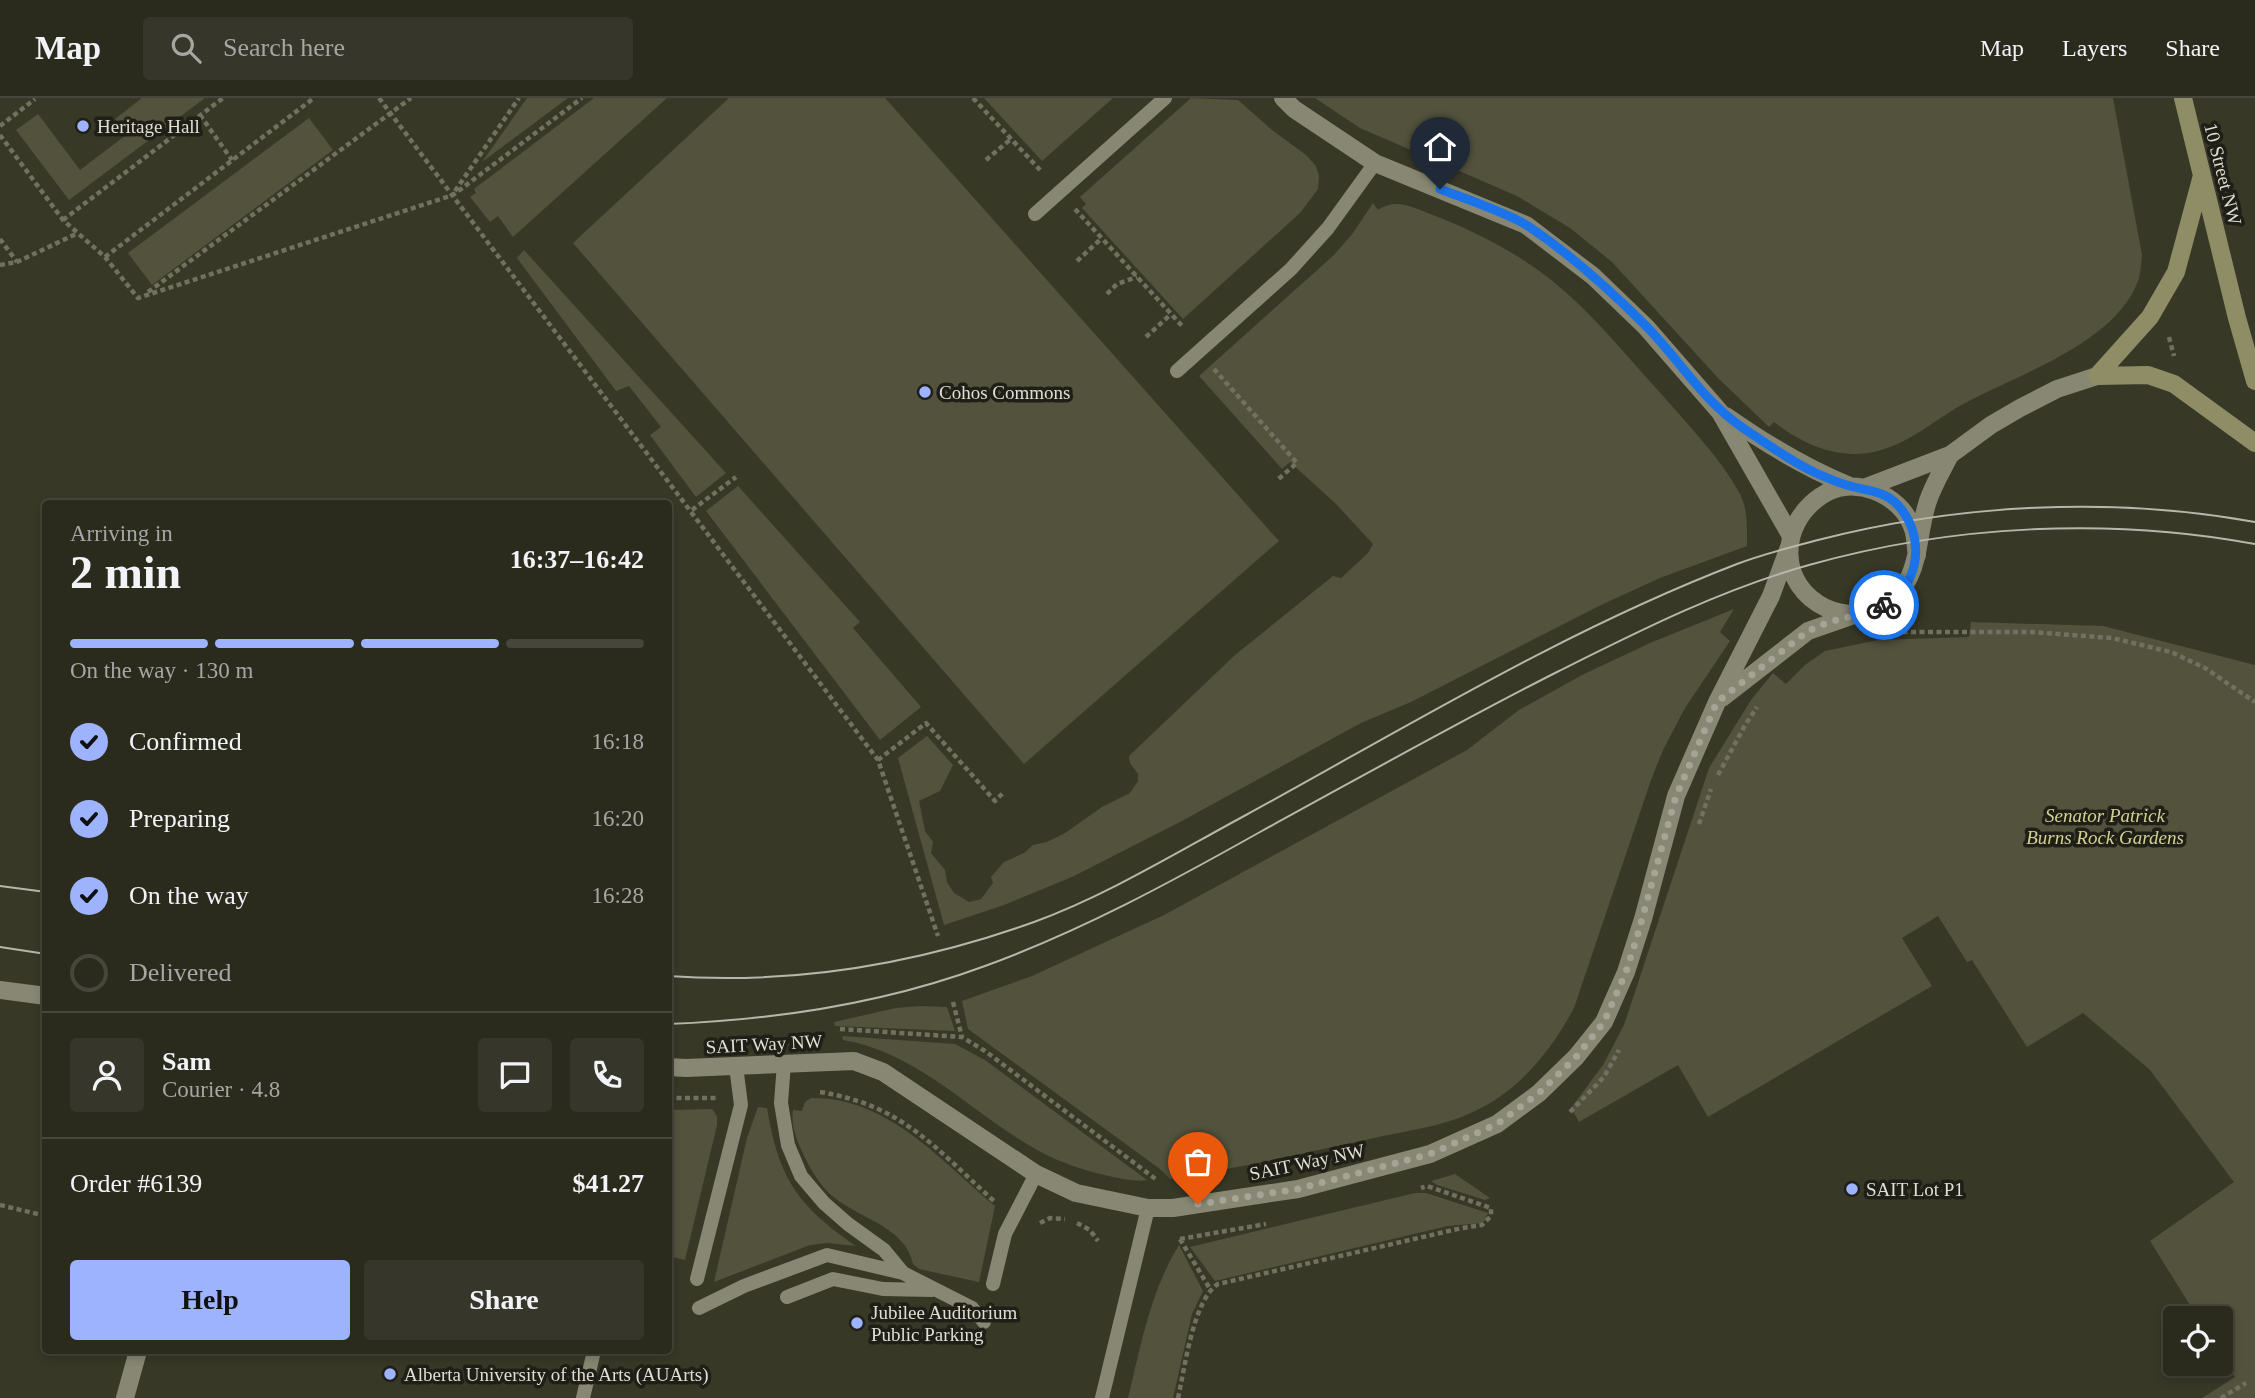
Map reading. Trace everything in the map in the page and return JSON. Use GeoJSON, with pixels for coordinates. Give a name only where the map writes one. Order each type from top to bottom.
{"type":"FeatureCollection","features":[{"type":"Feature","properties":{"kind":"street"},"geometry":{"type":"LineString","coordinates":[[1283,98],[1294,109],[1375,163],[1526,225],[1594,276],[1646,327],[1720,412],[1790,542]]}},
{"type":"Feature","properties":{"kind":"street","name":"10 Street NW"},"geometry":{"type":"LineString","coordinates":[[2183,98],[2255,381]]}},
{"type":"Feature","properties":{"kind":"street"},"geometry":{"type":"LineString","coordinates":[[2097,376],[2150,317],[2176,272],[2202,176]]}},
{"type":"Feature","properties":{"kind":"street"},"geometry":{"type":"LineString","coordinates":[[1857,614],[1836,612],[1815,602],[1806,594],[1790,567],[1790,542],[1799,517],[1820,496],[1832,491],[1858,487],[1950,456],[1991,425],[2057,389],[2097,376],[2148,375],[2174,384],[2255,443]]}},
{"type":"Feature","properties":{"kind":"street"},"geometry":{"type":"LineString","coordinates":[[1720,412],[1815,472],[1883,494],[1900,508],[1913,528],[1917,555]]}},
{"type":"Feature","properties":{"kind":"street"},"geometry":{"type":"LineString","coordinates":[[1717,702],[1808,631],[1873,611],[1898,595],[1914,568],[1927,504],[1950,456]]}},
{"type":"Feature","properties":{"kind":"street","name":"SAIT Way NW"},"geometry":{"type":"LineString","coordinates":[[672,1067],[855,1061],[883,1072],[1036,1174],[1076,1193],[1148,1208],[1173,1208],[1298,1189],[1430,1154],[1497,1124],[1539,1093],[1576,1057],[1604,1022],[1626,972],[1643,919],[1676,796],[1717,702],[1771,596],[1790,542]]}},
{"type":"Feature","properties":{"kind":"street"},"geometry":{"type":"LineString","coordinates":[[0,990],[42,995]]}},
{"type":"Feature","properties":{"kind":"street"},"geometry":{"type":"LineString","coordinates":[[125,1398],[137,1354]]}},
{"type":"Feature","properties":{"kind":"lane"},"geometry":{"type":"LineString","coordinates":[[1035,214],[1165,98]]}},
{"type":"Feature","properties":{"kind":"lane"},"geometry":{"type":"LineString","coordinates":[[1177,371],[1291,269],[1328,228],[1375,163]]}},
{"type":"Feature","properties":{"kind":"lane"},"geometry":{"type":"LineString","coordinates":[[784,1063],[781,1103],[788,1145],[801,1176],[832,1210],[884,1250],[902,1273]]}},
{"type":"Feature","properties":{"kind":"lane"},"geometry":{"type":"LineString","coordinates":[[697,1279],[741,1105],[736,1066]]}},
{"type":"Feature","properties":{"kind":"lane"},"geometry":{"type":"LineString","coordinates":[[993,1284],[1004,1234],[1036,1174]]}},
{"type":"Feature","properties":{"kind":"lane"},"geometry":{"type":"LineString","coordinates":[[1102,1398],[1148,1208]]}},
{"type":"Feature","properties":{"kind":"lane"},"geometry":{"type":"LineString","coordinates":[[699,1308],[744,1286],[827,1255],[902,1273],[972,1308],[984,1322]]}},
{"type":"Feature","properties":{"kind":"lane"},"geometry":{"type":"LineString","coordinates":[[787,1297],[833,1279],[883,1289],[937,1290]]}},
{"type":"Feature","properties":{"kind":"lane"},"geometry":{"type":"LineString","coordinates":[[583,1398],[593,1354]]}},
{"type":"Feature","properties":{"kind":"path"},"geometry":{"type":"LineString","coordinates":[[63,220],[223,98]]}},
{"type":"Feature","properties":{"kind":"path"},"geometry":{"type":"LineString","coordinates":[[105,257],[314,98]]}},
{"type":"Feature","properties":{"kind":"path"},"geometry":{"type":"LineString","coordinates":[[379,98],[878,760],[938,936]]}},
{"type":"Feature","properties":{"kind":"path"},"geometry":{"type":"LineString","coordinates":[[138,298],[411,98]]}},
{"type":"Feature","properties":{"kind":"path"},"geometry":{"type":"LineString","coordinates":[[453,195],[519,98]]}},
{"type":"Feature","properties":{"kind":"path"},"geometry":{"type":"LineString","coordinates":[[138,298],[453,195],[583,98]]}},
{"type":"Feature","properties":{"kind":"path"},"geometry":{"type":"LineString","coordinates":[[974,98],[1041,171]]}},
{"type":"Feature","properties":{"kind":"path"},"geometry":{"type":"LineString","coordinates":[[0,126],[35,99]]}},
{"type":"Feature","properties":{"kind":"path"},"geometry":{"type":"LineString","coordinates":[[200,115],[232,160]]}},
{"type":"Feature","properties":{"kind":"path"},"geometry":{"type":"LineString","coordinates":[[0,135],[63,220],[105,257],[138,298]]}},
{"type":"Feature","properties":{"kind":"path"},"geometry":{"type":"LineString","coordinates":[[986,160],[1010,139]]}},
{"type":"Feature","properties":{"kind":"path"},"geometry":{"type":"LineString","coordinates":[[1070,203],[1183,327]]}},
{"type":"Feature","properties":{"kind":"path"},"geometry":{"type":"LineString","coordinates":[[0,265],[17,262],[78,233]]}},
{"type":"Feature","properties":{"kind":"path"},"geometry":{"type":"LineString","coordinates":[[1077,261],[1102,238]]}},
{"type":"Feature","properties":{"kind":"path"},"geometry":{"type":"LineString","coordinates":[[0,239],[17,262]]}},
{"type":"Feature","properties":{"kind":"path"},"geometry":{"type":"LineString","coordinates":[[1107,294],[1117,284],[1137,277]]}},
{"type":"Feature","properties":{"kind":"path"},"geometry":{"type":"LineString","coordinates":[[1146,337],[1171,314]]}},
{"type":"Feature","properties":{"kind":"path"},"geometry":{"type":"LineString","coordinates":[[2167,330],[2176,361]]}},
{"type":"Feature","properties":{"kind":"path"},"geometry":{"type":"LineString","coordinates":[[1209,364],[1297,463],[1276,481]]}},
{"type":"Feature","properties":{"kind":"path"},"geometry":{"type":"LineString","coordinates":[[692,510],[736,477]]}},
{"type":"Feature","properties":{"kind":"path"},"geometry":{"type":"LineString","coordinates":[[1896,632],[2031,632],[2112,638],[2171,652],[2205,668],[2255,702]]}},
{"type":"Feature","properties":{"kind":"path"},"geometry":{"type":"LineString","coordinates":[[878,760],[926,723],[995,801],[1003,793]]}},
{"type":"Feature","properties":{"kind":"path"},"geometry":{"type":"LineString","coordinates":[[953,1002],[961,1037]]}},
{"type":"Feature","properties":{"kind":"path"},"geometry":{"type":"LineString","coordinates":[[840,1029],[961,1037],[985,1051],[1157,1181]]}},
{"type":"Feature","properties":{"kind":"path"},"geometry":{"type":"LineString","coordinates":[[815,1091],[861,1100],[898,1118],[945,1154],[994,1201]]}},
{"type":"Feature","properties":{"kind":"path"},"geometry":{"type":"LineString","coordinates":[[672,1098],[722,1099]]}},
{"type":"Feature","properties":{"kind":"path"},"geometry":{"type":"LineString","coordinates":[[1178,1398],[1198,1312],[1210,1289],[1226,1281],[1482,1225],[1491,1216],[1491,1208],[1427,1186],[1415,1189]]}},
{"type":"Feature","properties":{"kind":"path"},"geometry":{"type":"LineString","coordinates":[[0,1205],[42,1215]]}},
{"type":"Feature","properties":{"kind":"path"},"geometry":{"type":"LineString","coordinates":[[1037,1224],[1050,1218],[1069,1219],[1090,1230],[1098,1241]]}},
{"type":"Feature","properties":{"kind":"path"},"geometry":{"type":"LineString","coordinates":[[1210,1289],[1180,1239],[1276,1222]]}},
{"type":"Feature","properties":{"kind":"path"},"geometry":{"type":"LineString","coordinates":[[2221,1398],[2246,1383]]}},
{"type":"Feature","properties":{"kind":"green space"},"geometry":{"type":"Polygon","coordinates":[[[142,98],[205,98],[69,200],[16,130],[38,114],[80,170],[126,135],[115,119],[142,98]]]}},
{"type":"Feature","properties":{"kind":"green space"},"geometry":{"type":"Polygon","coordinates":[[[527,98],[568,98],[482,162],[527,98]]]}},
{"type":"Feature","properties":{"kind":"green space"},"geometry":{"type":"Polygon","coordinates":[[[594,98],[667,98],[513,237],[498,216],[490,222],[470,197],[476,193],[474,189],[594,98]]]}},
{"type":"Feature","properties":{"kind":"green space","name":"Cohos Commons"},"geometry":{"type":"Polygon","coordinates":[[[729,98],[885,98],[1279,541],[1024,764],[573,243],[729,98]]]}},
{"type":"Feature","properties":{"kind":"green space"},"geometry":{"type":"Polygon","coordinates":[[[984,98],[1113,98],[1042,161],[984,98]]]}},
{"type":"Feature","properties":{"kind":"green space"},"geometry":{"type":"Polygon","coordinates":[[[1191,98],[1238,100],[1306,155],[1316,166],[1319,176],[1318,189],[1300,213],[1183,319],[1082,208],[1086,204],[1080,197],[1191,98]]]}},
{"type":"Feature","properties":{"kind":"green space"},"geometry":{"type":"Polygon","coordinates":[[[1315,98],[2113,98],[2142,255],[2140,275],[2127,303],[2109,322],[2064,354],[1967,402],[1895,445],[1868,453],[1830,451],[1806,442],[1774,422],[1769,427],[1718,378],[1612,262],[1570,228],[1517,196],[1360,128],[1315,98]]]}},
{"type":"Feature","properties":{"kind":"green space"},"geometry":{"type":"Polygon","coordinates":[[[309,118],[333,150],[152,285],[128,253],[309,118]]]}},
{"type":"Feature","properties":{"kind":"green space"},"geometry":{"type":"Polygon","coordinates":[[[1373,203],[1378,210],[1391,204],[1412,207],[1484,238],[1532,266],[1576,301],[1664,397],[1724,469],[1740,494],[1744,506],[1747,546],[1660,578],[1601,605],[1411,702],[1361,723],[1180,822],[1072,877],[1004,905],[944,925],[898,758],[927,736],[953,765],[940,791],[919,801],[925,831],[933,842],[931,853],[945,870],[947,882],[954,893],[969,902],[981,899],[993,883],[991,877],[1004,862],[1024,853],[1033,845],[1047,842],[1065,833],[1102,807],[1130,793],[1138,781],[1138,774],[1130,763],[1129,756],[1235,655],[1333,576],[1341,578],[1368,553],[1373,544],[1336,504],[1290,462],[1282,469],[1199,376],[1334,255],[1373,203]]]}},
{"type":"Feature","properties":{"kind":"green space"},"geometry":{"type":"Polygon","coordinates":[[[524,250],[726,473],[696,497],[650,435],[661,427],[629,386],[616,391],[517,258],[524,250]]]}},
{"type":"Feature","properties":{"kind":"green space"},"geometry":{"type":"Polygon","coordinates":[[[738,486],[860,622],[853,628],[921,707],[880,740],[706,511],[738,486]]]}},
{"type":"Feature","properties":{"kind":"green space"},"geometry":{"type":"Polygon","coordinates":[[[1734,609],[1720,632],[1730,641],[1685,708],[1663,750],[1574,1008],[1546,1052],[1523,1078],[1481,1108],[1431,1126],[1170,1179],[968,1029],[962,1001],[1032,976],[1164,915],[1467,750],[1519,710],[1582,675],[1650,643],[1734,609]]]}},
{"type":"Feature","properties":{"kind":"green space","name":"Senator Patrick Burns Rock Gardens"},"geometry":{"type":"Polygon","coordinates":[[[1971,622],[2103,626],[2255,665],[2255,1398],[2202,1398],[2235,1377],[2233,1306],[2191,1306],[2150,1241],[2234,1182],[2150,1070],[2083,1013],[2027,1047],[1972,960],[1967,962],[1938,916],[1902,938],[1932,986],[1708,1117],[1678,1065],[1579,1122],[1571,1108],[1603,1065],[1624,1025],[1709,768],[1751,700],[1773,673],[1786,684],[1805,665],[1825,651],[1878,640],[1969,637],[1971,622]]]}},
{"type":"Feature","properties":{"kind":"green space"},"geometry":{"type":"Polygon","coordinates":[[[947,1007],[955,1031],[835,1026],[834,1022],[896,1008],[947,1007]]]}},
{"type":"Feature","properties":{"kind":"green space"},"geometry":{"type":"Polygon","coordinates":[[[842,1036],[955,1044],[985,1060],[1147,1180],[1096,1173],[1047,1155],[921,1071],[871,1047],[843,1040],[842,1036]]]}},
{"type":"Feature","properties":{"kind":"green space"},"geometry":{"type":"Polygon","coordinates":[[[811,1098],[839,1101],[865,1108],[889,1120],[933,1152],[995,1206],[979,1282],[919,1269],[913,1264],[900,1240],[890,1231],[840,1202],[824,1188],[806,1159],[793,1124],[793,1110],[802,1111],[805,1102],[811,1098]]]}},
{"type":"Feature","properties":{"kind":"green space"},"geometry":{"type":"Polygon","coordinates":[[[758,1107],[767,1108],[778,1154],[794,1188],[819,1217],[856,1246],[827,1243],[810,1245],[714,1282],[747,1138],[758,1107]]]}},
{"type":"Feature","properties":{"kind":"green space"},"geometry":{"type":"Polygon","coordinates":[[[712,1109],[717,1116],[685,1260],[672,1257],[672,1110],[712,1109]]]}},
{"type":"Feature","properties":{"kind":"green space"},"geometry":{"type":"Polygon","coordinates":[[[1455,1174],[1490,1198],[1485,1200],[1431,1181],[1455,1174]]]}},
{"type":"Feature","properties":{"kind":"green space"},"geometry":{"type":"Polygon","coordinates":[[[1415,1193],[1426,1193],[1488,1213],[1483,1223],[1448,1226],[1215,1281],[1190,1247],[1415,1193]]]}},
{"type":"Feature","properties":{"kind":"green space"},"geometry":{"type":"Polygon","coordinates":[[[1179,1245],[1203,1291],[1192,1314],[1173,1398],[1128,1398],[1154,1300],[1179,1245]]]}},
{"type":"Feature","properties":{"kind":"tram line"},"geometry":{"type":"LineString","coordinates":[[672,976],[762,977],[854,968],[945,949],[1034,922],[1142,872],[1549,649],[1673,590],[1777,551],[1871,528],[1926,518],[2035,508],[2146,509],[2255,522]]}},
{"type":"Feature","properties":{"kind":"tram line"},"geometry":{"type":"LineString","coordinates":[[672,1024],[789,1014],[869,1000],[947,979],[1021,952],[1159,887],[1521,690],[1650,626],[1744,586],[1809,565],[1918,541],[2031,529],[2144,530],[2255,544]]}},
{"type":"Feature","properties":{"kind":"tram line"},"geometry":{"type":"LineString","coordinates":[[0,886],[42,891]]}},
{"type":"Feature","properties":{"kind":"tram line"},"geometry":{"type":"LineString","coordinates":[[0,947],[42,953]]}},
{"type":"Feature","properties":{"kind":"way so far"},"geometry":{"type":"LineString","coordinates":[[1198,1204],[1298,1189],[1430,1154],[1497,1124],[1539,1093],[1576,1057],[1604,1022],[1626,972],[1643,919],[1676,796],[1717,702],[1808,631],[1829,622],[1873,611],[1884,605]]}},
{"type":"Feature","properties":{"kind":"place","name":"Heritage Hall"},"geometry":{"type":"Point","coordinates":[83,126]}},
{"type":"Feature","properties":{"kind":"place","name":"Cohos Commons"},"geometry":{"type":"Point","coordinates":[925,392]}},
{"type":"Feature","properties":{"kind":"place","name":"SAIT Lot P1"},"geometry":{"type":"Point","coordinates":[1852,1189]}},
{"type":"Feature","properties":{"kind":"place","name":"Jubilee Auditorium Public Parking"},"geometry":{"type":"Point","coordinates":[857,1323]}},
{"type":"Feature","properties":{"kind":"place","name":"Alberta University of the Arts (AUArts)"},"geometry":{"type":"Point","coordinates":[390,1374]}},
{"type":"Feature","properties":{"kind":"route"},"geometry":{"type":"LineString","coordinates":[[1440,189],[1526,225],[1594,276],[1646,327],[1720,412],[1815,472],[1852,487],[1874,490],[1900,508],[1913,528],[1917,555],[1904,588],[1892,601],[1884,605]]}}]}
